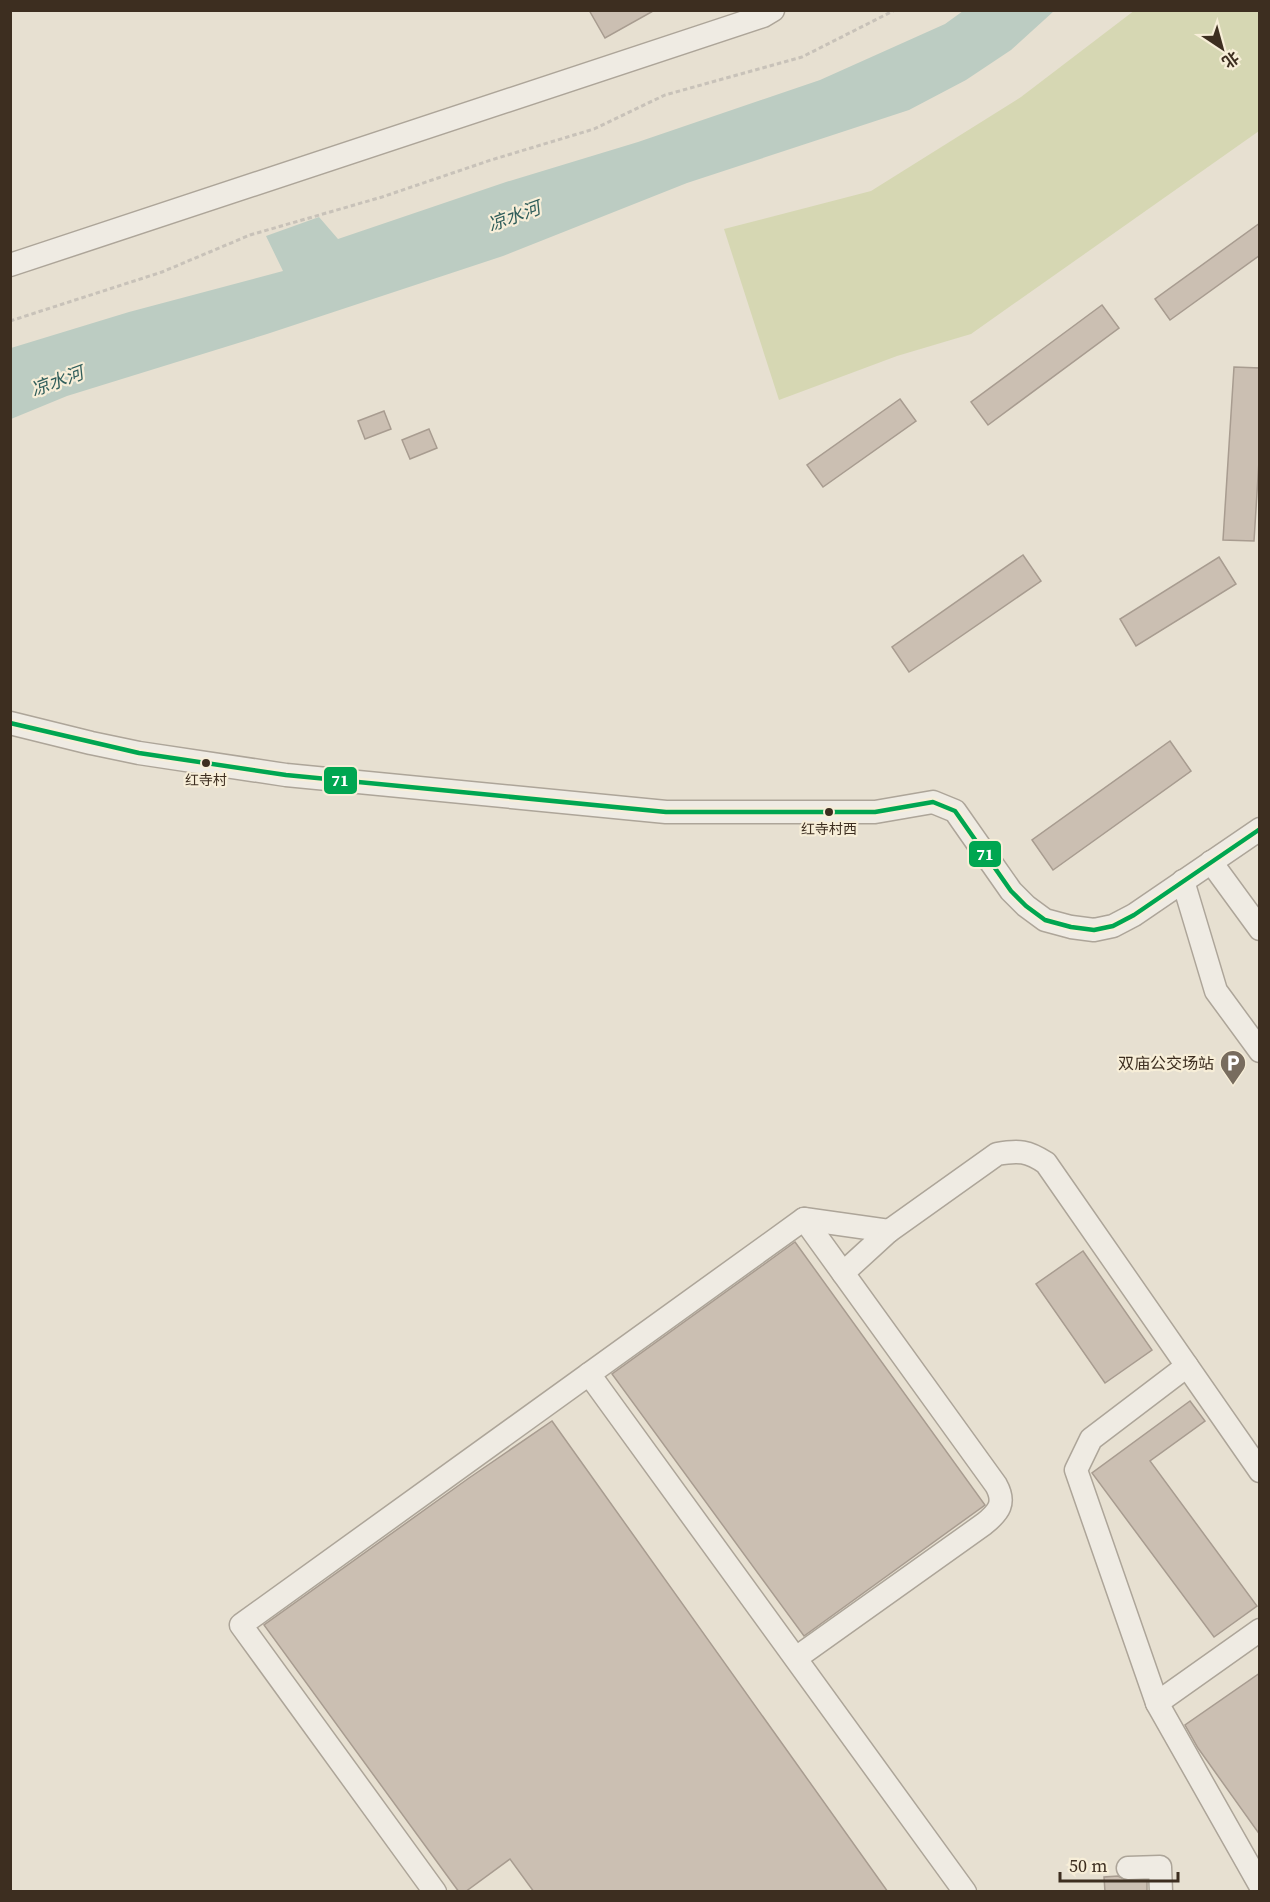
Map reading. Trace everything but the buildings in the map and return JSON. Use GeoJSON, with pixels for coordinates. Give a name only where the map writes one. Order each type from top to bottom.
{"type":"FeatureCollection","features":[{"type":"Feature","properties":{"kind":"street"},"geometry":{"type":"LineString","coordinates":[[10,265],[751,20],[773,10]]}},
{"type":"Feature","properties":{"kind":"street"},"geometry":{"type":"LineString","coordinates":[[10,723],[129,751],[286,775],[666,812],[875,812],[933,802],[955,811],[1011,891],[1026,906],[1045,920],[1094,930],[1113,926],[1134,915],[1260,829]]}},
{"type":"Feature","properties":{"kind":"street"},"geometry":{"type":"LineString","coordinates":[[1211,862],[1260,929]]}},
{"type":"Feature","properties":{"kind":"street"},"geometry":{"type":"LineString","coordinates":[[1183,881],[1216,992],[1260,1051]]}},
{"type":"Feature","properties":{"kind":"street"},"geometry":{"type":"LineString","coordinates":[[843,1273],[889,1232],[997,1154],[1014,1151],[1032,1154],[1046,1163],[1260,1471]]}},
{"type":"Feature","properties":{"kind":"street"},"geometry":{"type":"LineString","coordinates":[[796,1658],[984,1524],[999,1511],[1002,1501],[996,1485],[804,1219]]}},
{"type":"Feature","properties":{"kind":"street"},"geometry":{"type":"LineString","coordinates":[[435,1892],[241,1624],[804,1219],[889,1232]]}},
{"type":"Feature","properties":{"kind":"street"},"geometry":{"type":"LineString","coordinates":[[1187,1366],[1091,1440],[1076,1470],[1157,1703],[1260,1885]]}},
{"type":"Feature","properties":{"kind":"street"},"geometry":{"type":"LineString","coordinates":[[589,1374],[965,1892]]}},
{"type":"Feature","properties":{"kind":"street"},"geometry":{"type":"LineString","coordinates":[[1157,1703],[1260,1630]]}},
{"type":"Feature","properties":{"kind":"street"},"geometry":{"type":"LineString","coordinates":[[1128,1868],[1160,1867],[1161,1892]]}},
{"type":"Feature","properties":{"kind":"path"},"geometry":{"type":"LineString","coordinates":[[10,321],[162,272],[250,235],[382,197],[490,160],[594,129],[665,95],[802,57],[895,10]]}},
{"type":"Feature","properties":{"kind":"green space"},"geometry":{"type":"Polygon","coordinates":[[[1135,10],[1259,11],[1259,131],[971,334],[897,356],[779,400],[724,229],[871,191],[1021,97],[1135,10]]]}},
{"type":"Feature","properties":{"kind":"water","name":"凉水河"},"geometry":{"type":"Polygon","coordinates":[[[963,11],[1054,11],[1011,50],[966,80],[909,110],[687,183],[503,256],[267,334],[67,396],[11,419],[11,348],[129,312],[283,271],[266,236],[319,217],[338,239],[506,182],[638,142],[820,80],[945,24],[963,11]]]}},
{"type":"Feature","properties":{"kind":"transit line","name":"71"},"geometry":{"type":"LineString","coordinates":[[10,723],[139,753],[286,775],[666,812],[875,812],[933,802],[955,811],[1011,891],[1026,906],[1045,920],[1094,930],[1113,926],[1134,915],[1260,829]]}},
{"type":"Feature","properties":{"kind":"place","name":"红寺村"},"geometry":{"type":"Point","coordinates":[206,763]}},
{"type":"Feature","properties":{"kind":"place","name":"红寺村西"},"geometry":{"type":"Point","coordinates":[829,812]}},
{"type":"Feature","properties":{"kind":"place","name":"双庙公交场站"},"geometry":{"type":"Point","coordinates":[1233,1086]}}]}
